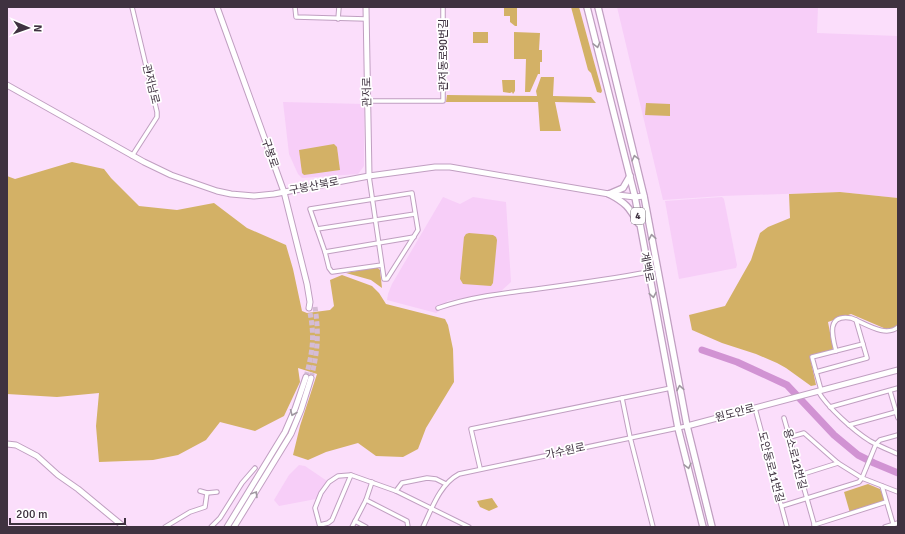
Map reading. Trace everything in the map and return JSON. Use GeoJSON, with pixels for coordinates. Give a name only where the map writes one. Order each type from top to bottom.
{"type":"FeatureCollection","features":[{"type":"Feature","properties":{"kind":"main road","name":"구봉로"},"geometry":{"type":"LineString","coordinates":[[217,7],[284,192],[311,306]]}},
{"type":"Feature","properties":{"kind":"main road","name":"관저로"},"geometry":{"type":"LineString","coordinates":[[366,7],[369,176]]}},
{"type":"Feature","properties":{"kind":"main road","name":"계백로"},"geometry":{"type":"LineString","coordinates":[[587,7],[635,197],[678,428],[703,527]]}},
{"type":"Feature","properties":{"kind":"main road","name":"계백로"},"geometry":{"type":"LineString","coordinates":[[598,7],[644,196],[687,426],[712,527]]}},
{"type":"Feature","properties":{"kind":"main road","name":"구봉산북로"},"geometry":{"type":"LineString","coordinates":[[7,85],[132,156],[171,175],[217,192],[254,196],[369,176],[435,167],[450,167],[609,194],[635,197],[644,196]]}},
{"type":"Feature","properties":{"kind":"main road"},"geometry":{"type":"LineString","coordinates":[[609,194],[623,188],[630,176]]}},
{"type":"Feature","properties":{"kind":"main road"},"geometry":{"type":"LineString","coordinates":[[609,194],[624,203],[630,209],[640,226]]}},
{"type":"Feature","properties":{"kind":"main road"},"geometry":{"type":"LineString","coordinates":[[819,390],[898,370]]}},
{"type":"Feature","properties":{"kind":"main road"},"geometry":{"type":"LineString","coordinates":[[227,527],[285,432],[309,377],[302,410],[291,434],[234,527]]}},
{"type":"Feature","properties":{"kind":"main road","name":"원도안로"},"geometry":{"type":"LineString","coordinates":[[687,426],[819,390]]}},
{"type":"Feature","properties":{"kind":"main road"},"geometry":{"type":"LineString","coordinates":[[7,444],[16,445],[37,456],[58,476],[78,489],[124,527]]}},
{"type":"Feature","properties":{"kind":"street","name":"관저남로"},"geometry":{"type":"LineString","coordinates":[[132,7],[157,112],[156,117],[132,156]]}},
{"type":"Feature","properties":{"kind":"street"},"geometry":{"type":"LineString","coordinates":[[295,7],[296,17],[366,19]]}},
{"type":"Feature","properties":{"kind":"street"},"geometry":{"type":"LineString","coordinates":[[338,19],[339,7]]}},
{"type":"Feature","properties":{"kind":"street","name":"관저동로90번길"},"geometry":{"type":"LineString","coordinates":[[368,101],[443,100],[442,7]]}},
{"type":"Feature","properties":{"kind":"street"},"geometry":{"type":"LineString","coordinates":[[369,176],[371,200],[382,265],[384,279],[387,279],[418,230],[412,193],[371,200],[310,209],[329,268],[332,272],[382,265]]}},
{"type":"Feature","properties":{"kind":"street"},"geometry":{"type":"LineString","coordinates":[[317,229],[416,214]]}},
{"type":"Feature","properties":{"kind":"street"},"geometry":{"type":"LineString","coordinates":[[325,252],[414,237]]}},
{"type":"Feature","properties":{"kind":"street"},"geometry":{"type":"LineString","coordinates":[[438,308],[448,304],[503,294],[588,283],[648,272]]}},
{"type":"Feature","properties":{"kind":"street"},"geometry":{"type":"LineString","coordinates":[[836,351],[831,329],[836,322],[847,318],[886,332],[895,330],[898,327]]}},
{"type":"Feature","properties":{"kind":"street"},"geometry":{"type":"LineString","coordinates":[[816,372],[867,358],[856,320]]}},
{"type":"Feature","properties":{"kind":"street"},"geometry":{"type":"LineString","coordinates":[[863,344],[812,357],[819,390],[822,399],[849,425],[868,440],[898,454]]}},
{"type":"Feature","properties":{"kind":"street"},"geometry":{"type":"LineString","coordinates":[[480,468],[471,429],[670,388]]}},
{"type":"Feature","properties":{"kind":"street"},"geometry":{"type":"LineString","coordinates":[[830,407],[898,388]]}},
{"type":"Feature","properties":{"kind":"street"},"geometry":{"type":"LineString","coordinates":[[890,391],[898,418]]}},
{"type":"Feature","properties":{"kind":"street"},"geometry":{"type":"LineString","coordinates":[[622,398],[630,437],[653,527]]}},
{"type":"Feature","properties":{"kind":"street","name":"도안동로11번길"},"geometry":{"type":"LineString","coordinates":[[755,408],[787,527]]}},
{"type":"Feature","properties":{"kind":"street"},"geometry":{"type":"LineString","coordinates":[[849,425],[896,412]]}},
{"type":"Feature","properties":{"kind":"street","name":"용소로12번길"},"geometry":{"type":"LineString","coordinates":[[784,418],[806,499]]}},
{"type":"Feature","properties":{"kind":"street","name":"가수원로"},"geometry":{"type":"LineString","coordinates":[[423,527],[446,484],[459,474],[480,468],[687,426]]}},
{"type":"Feature","properties":{"kind":"street"},"geometry":{"type":"LineString","coordinates":[[790,438],[804,433],[838,463],[862,478],[898,492]]}},
{"type":"Feature","properties":{"kind":"street"},"geometry":{"type":"LineString","coordinates":[[862,478],[876,444],[880,440],[898,435]]}},
{"type":"Feature","properties":{"kind":"street"},"geometry":{"type":"LineString","coordinates":[[800,475],[838,463]]}},
{"type":"Feature","properties":{"kind":"street"},"geometry":{"type":"LineString","coordinates":[[211,527],[220,518],[242,483],[255,468]]}},
{"type":"Feature","properties":{"kind":"street"},"geometry":{"type":"LineString","coordinates":[[351,475],[332,520],[320,526],[315,508],[321,493],[329,482],[338,476],[351,475],[396,491],[469,527]]}},
{"type":"Feature","properties":{"kind":"street"},"geometry":{"type":"LineString","coordinates":[[396,491],[402,483],[427,478],[436,479],[446,484]]}},
{"type":"Feature","properties":{"kind":"street","name":"용소로12번길"},"geometry":{"type":"LineString","coordinates":[[782,506],[859,482],[862,478]]}},
{"type":"Feature","properties":{"kind":"street"},"geometry":{"type":"LineString","coordinates":[[352,527],[366,500],[372,482]]}},
{"type":"Feature","properties":{"kind":"street"},"geometry":{"type":"LineString","coordinates":[[882,486],[894,526]]}},
{"type":"Feature","properties":{"kind":"street"},"geometry":{"type":"LineString","coordinates":[[200,491],[207,493],[217,492]]}},
{"type":"Feature","properties":{"kind":"street"},"geometry":{"type":"LineString","coordinates":[[165,527],[190,512],[205,507],[207,493]]}},
{"type":"Feature","properties":{"kind":"street"},"geometry":{"type":"LineString","coordinates":[[806,499],[814,526],[886,502]]}},
{"type":"Feature","properties":{"kind":"street"},"geometry":{"type":"LineString","coordinates":[[366,500],[407,521],[408,527]]}},
{"type":"Feature","properties":{"kind":"street"},"geometry":{"type":"LineString","coordinates":[[355,522],[366,527]]}},
{"type":"Feature","properties":{"kind":"street"},"geometry":{"type":"LineString","coordinates":[[885,527],[894,526],[898,523]]}},
{"type":"Feature","properties":{"kind":"shaded area"},"geometry":{"type":"Polygon","coordinates":[[[517,7],[517,26],[515,26],[510,22],[510,16],[504,16],[504,8],[517,7]]]}},
{"type":"Feature","properties":{"kind":"shaded area"},"geometry":{"type":"Polygon","coordinates":[[[571,7],[579,7],[602,91],[601,93],[597,92],[591,73],[588,70],[571,7]]]}},
{"type":"Feature","properties":{"kind":"shaded area"},"geometry":{"type":"Polygon","coordinates":[[[617,7],[818,7],[817,33],[898,36],[898,198],[840,192],[722,196],[663,200],[617,7]]]}},
{"type":"Feature","properties":{"kind":"shaded area"},"geometry":{"type":"Polygon","coordinates":[[[473,32],[488,32],[488,43],[473,43],[473,32]]]}},
{"type":"Feature","properties":{"kind":"shaded area"},"geometry":{"type":"Polygon","coordinates":[[[514,32],[540,33],[539,50],[542,50],[542,62],[540,62],[540,74],[538,74],[530,92],[525,92],[526,59],[514,59],[514,32]]]}},
{"type":"Feature","properties":{"kind":"shaded area"},"geometry":{"type":"Polygon","coordinates":[[[541,77],[554,77],[553,96],[591,97],[596,103],[555,102],[561,131],[540,131],[538,102],[446,102],[447,95],[537,96],[536,91],[541,77]]]}},
{"type":"Feature","properties":{"kind":"shaded area"},"geometry":{"type":"Polygon","coordinates":[[[502,80],[515,80],[515,91],[513,94],[512,92],[503,92],[502,80]]]}},
{"type":"Feature","properties":{"kind":"shaded area"},"geometry":{"type":"Polygon","coordinates":[[[283,102],[364,104],[364,166],[358,174],[302,178],[298,174],[289,154],[283,102]]]}},
{"type":"Feature","properties":{"kind":"shaded area"},"geometry":{"type":"Polygon","coordinates":[[[646,103],[670,104],[670,116],[645,115],[646,103]]]}},
{"type":"Feature","properties":{"kind":"shaded area"},"geometry":{"type":"Polygon","coordinates":[[[334,144],[337,147],[340,170],[304,175],[302,173],[299,150],[334,144]]]}},
{"type":"Feature","properties":{"kind":"shaded area"},"geometry":{"type":"Polygon","coordinates":[[[72,162],[104,169],[139,206],[177,210],[214,203],[247,228],[286,245],[302,311],[307,313],[330,310],[334,306],[330,280],[342,275],[372,286],[379,293],[386,304],[445,319],[448,325],[453,349],[454,382],[426,428],[418,449],[403,457],[376,456],[358,443],[326,452],[308,460],[293,455],[300,426],[317,374],[298,368],[300,382],[284,416],[255,431],[220,422],[206,440],[178,455],[153,460],[99,462],[96,426],[99,393],[57,397],[7,394],[7,176],[15,179],[72,162]]]}},
{"type":"Feature","properties":{"kind":"shaded area"},"geometry":{"type":"Polygon","coordinates":[[[840,192],[898,198],[898,324],[896,327],[886,329],[851,314],[828,322],[833,348],[832,350],[810,357],[816,385],[811,386],[777,363],[756,354],[722,343],[692,330],[689,315],[725,306],[751,260],[760,233],[768,227],[790,218],[789,194],[840,192]]]}},
{"type":"Feature","properties":{"kind":"shaded area"},"geometry":{"type":"Polygon","coordinates":[[[443,197],[460,204],[473,197],[506,202],[511,282],[500,292],[447,301],[444,308],[436,313],[387,300],[392,284],[443,197]]]}},
{"type":"Feature","properties":{"kind":"shaded area"},"geometry":{"type":"Polygon","coordinates":[[[722,197],[724,199],[737,265],[736,268],[679,279],[665,201],[722,197]]]}},
{"type":"Feature","properties":{"kind":"shaded area"},"geometry":{"type":"Polygon","coordinates":[[[469,233],[493,235],[496,237],[493,283],[491,286],[463,284],[460,279],[464,237],[469,233]]]}},
{"type":"Feature","properties":{"kind":"shaded area"},"geometry":{"type":"Polygon","coordinates":[[[377,267],[380,270],[382,288],[371,280],[346,273],[377,267]]]}},
{"type":"Feature","properties":{"kind":"shaded area"},"geometry":{"type":"Polygon","coordinates":[[[299,465],[305,466],[327,481],[316,499],[279,506],[274,500],[289,475],[299,465]]]}},
{"type":"Feature","properties":{"kind":"shaded area"},"geometry":{"type":"Polygon","coordinates":[[[868,484],[880,489],[885,501],[850,513],[844,492],[868,484]]]}},
{"type":"Feature","properties":{"kind":"shaded area"},"geometry":{"type":"Polygon","coordinates":[[[492,498],[498,507],[489,511],[480,507],[477,501],[492,498]]]}},
{"type":"Feature","properties":{"kind":"waterway"},"geometry":{"type":"LineString","coordinates":[[702,350],[737,362],[787,385],[834,435],[858,455],[898,473]]}},
{"type":"Feature","properties":{"kind":"tunnel"},"geometry":{"type":"LineString","coordinates":[[311,378],[317,342],[315,307]]}},
{"type":"Feature","properties":{"kind":"tunnel"},"geometry":{"type":"LineString","coordinates":[[306,377],[313,335],[309,308]]}}]}
